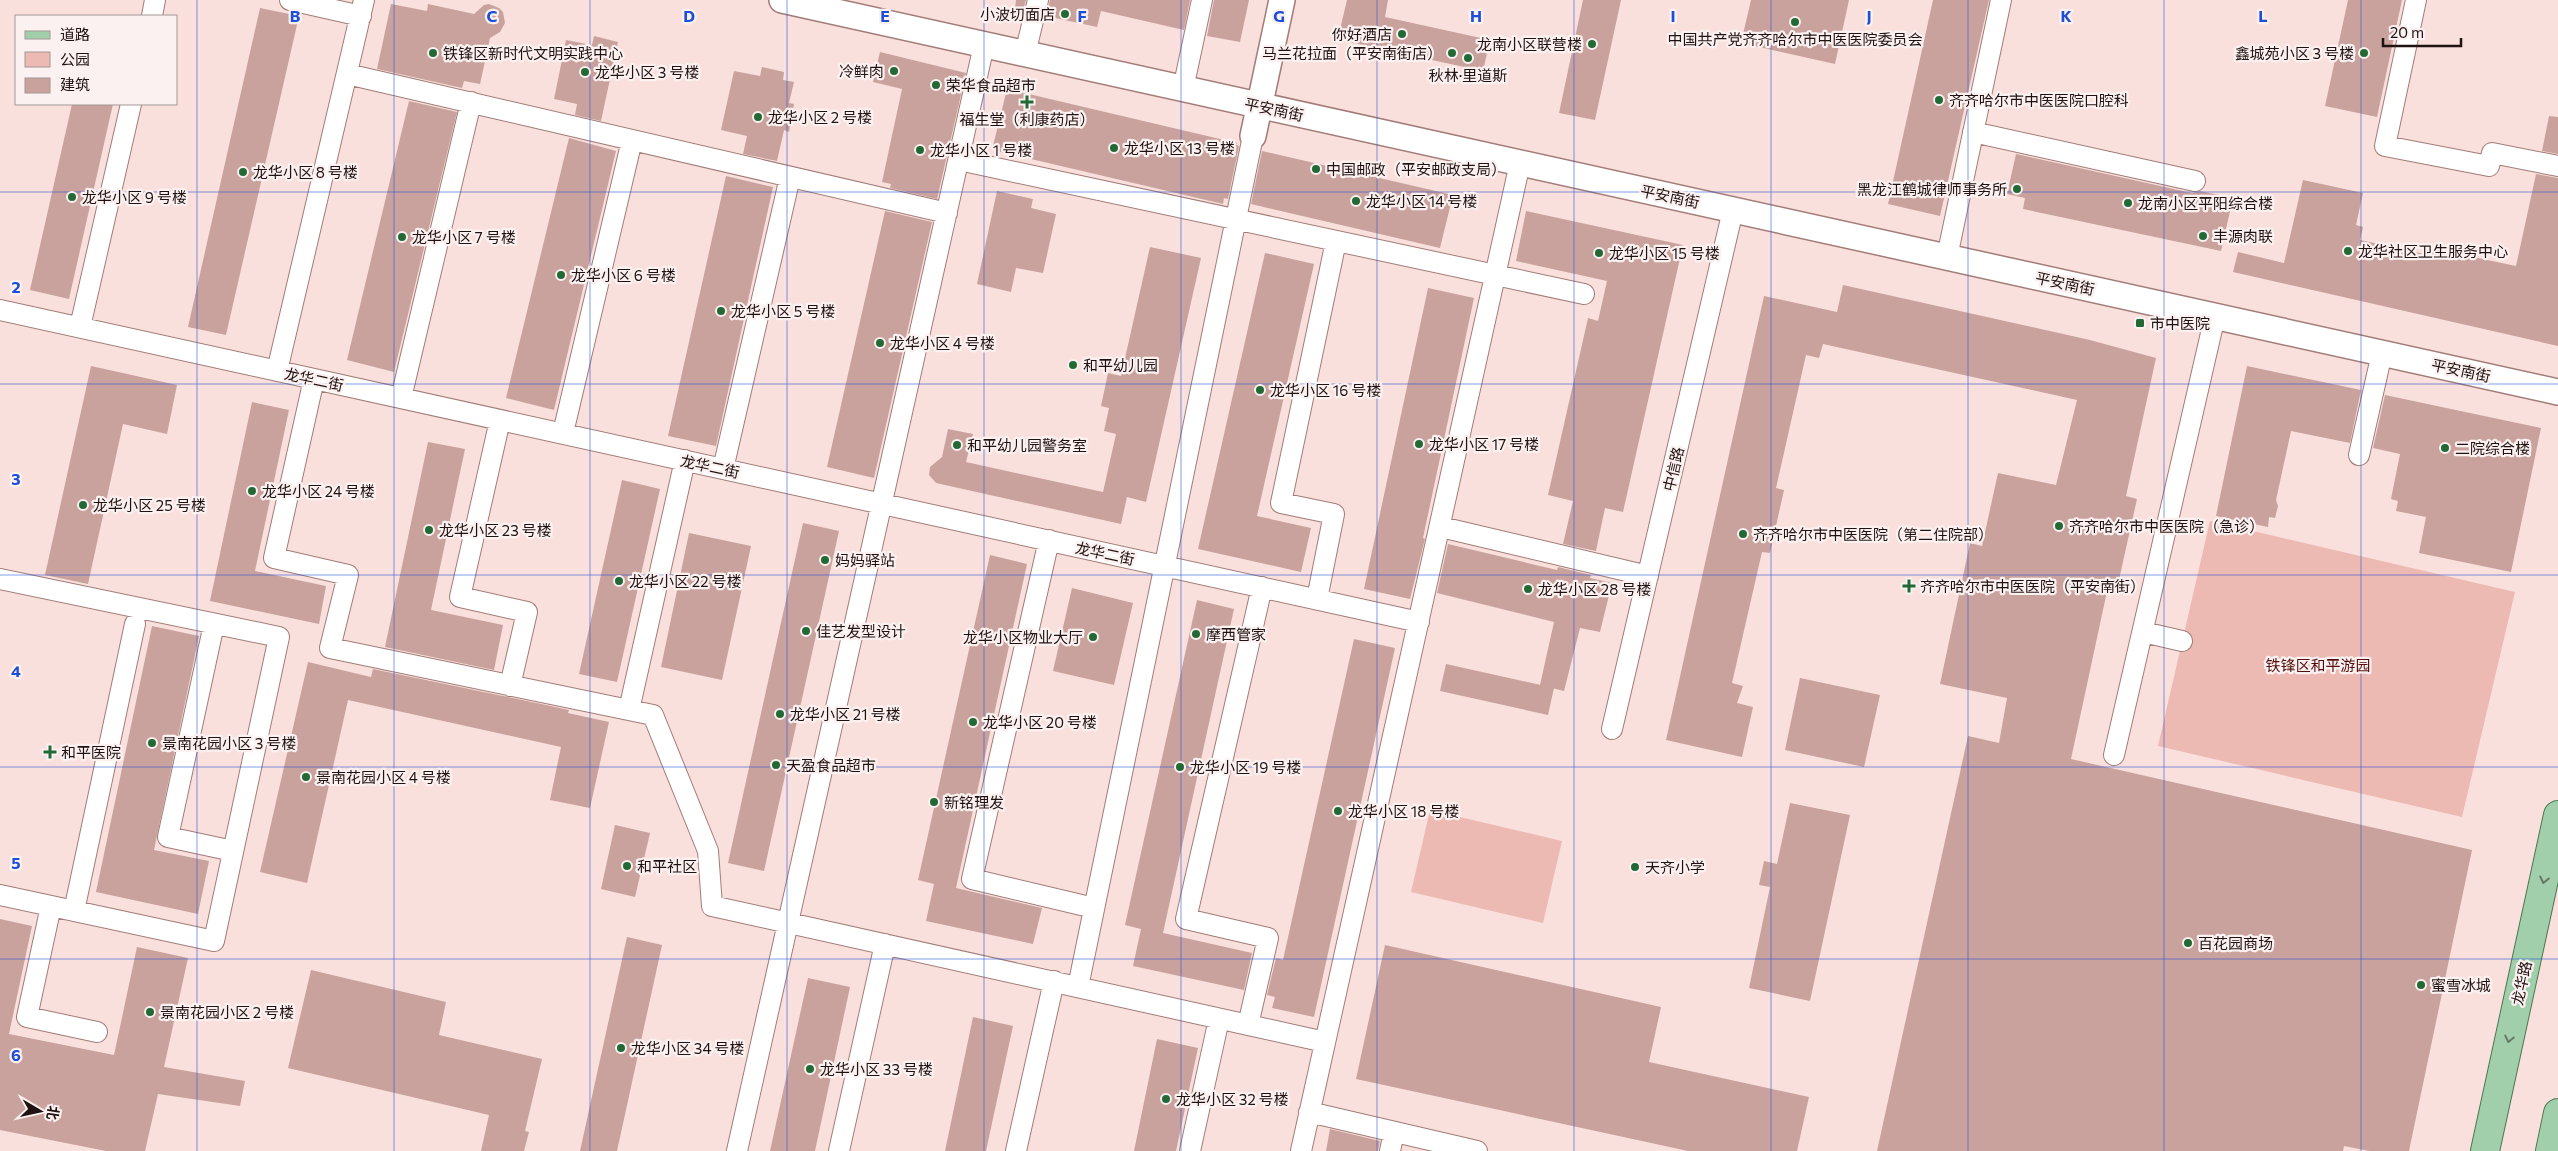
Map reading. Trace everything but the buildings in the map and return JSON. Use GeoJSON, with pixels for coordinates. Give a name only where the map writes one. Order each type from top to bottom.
{"type":"FeatureCollection","features":[{"type":"Feature","properties":{"kind":"main road","name":"龙华路"},"geometry":{"type":"LineString","coordinates":[[2485,1151],[2558,815]]}},
{"type":"Feature","properties":{"kind":"main road"},"geometry":{"type":"LineString","coordinates":[[2550,1151],[2558,1113]]}},
{"type":"Feature","properties":{"kind":"street"},"geometry":{"type":"LineString","coordinates":[[152,15],[155,0]]}},
{"type":"Feature","properties":{"kind":"street"},"geometry":{"type":"LineString","coordinates":[[277,371],[363,8],[290,0]]}},
{"type":"Feature","properties":{"kind":"street","name":"平安南街"},"geometry":{"type":"LineString","coordinates":[[782,0],[2558,392]]}},
{"type":"Feature","properties":{"kind":"street"},"geometry":{"type":"LineString","coordinates":[[1025,54],[1038,0]]}},
{"type":"Feature","properties":{"kind":"street"},"geometry":{"type":"LineString","coordinates":[[1183,89],[1202,0]]}},
{"type":"Feature","properties":{"kind":"street"},"geometry":{"type":"LineString","coordinates":[[1078,987],[1282,0]]}},
{"type":"Feature","properties":{"kind":"street"},"geometry":{"type":"LineString","coordinates":[[1947,257],[2001,0]]}},
{"type":"Feature","properties":{"kind":"street"},"geometry":{"type":"LineString","coordinates":[[2416,0],[2385,146],[2489,166],[2492,153],[2558,166]]}},
{"type":"Feature","properties":{"kind":"street"},"geometry":{"type":"LineString","coordinates":[[737,1151],[984,45]]}},
{"type":"Feature","properties":{"kind":"street"},"geometry":{"type":"LineString","coordinates":[[347,74],[947,214]]}},
{"type":"Feature","properties":{"kind":"street"},"geometry":{"type":"LineString","coordinates":[[401,398],[471,102]]}},
{"type":"Feature","properties":{"kind":"street"},"geometry":{"type":"LineString","coordinates":[[80,327],[131,105]]}},
{"type":"Feature","properties":{"kind":"street"},"geometry":{"type":"LineString","coordinates":[[1973,132],[2195,181]]}},
{"type":"Feature","properties":{"kind":"street"},"geometry":{"type":"LineString","coordinates":[[563,433],[632,140]]}},
{"type":"Feature","properties":{"kind":"street"},"geometry":{"type":"LineString","coordinates":[[959,160],[1584,294]]}},
{"type":"Feature","properties":{"kind":"street"},"geometry":{"type":"LineString","coordinates":[[1301,1151],[1441,527],[1520,163]]}},
{"type":"Feature","properties":{"kind":"street"},"geometry":{"type":"LineString","coordinates":[[723,468],[790,177]]}},
{"type":"Feature","properties":{"kind":"street","name":"中信路"},"geometry":{"type":"LineString","coordinates":[[1612,729],[1733,210]]}},
{"type":"Feature","properties":{"kind":"street"},"geometry":{"type":"LineString","coordinates":[[1316,599],[1334,514],[1281,503],[1336,241]]}},
{"type":"Feature","properties":{"kind":"street","name":"龙华二街"},"geometry":{"type":"LineString","coordinates":[[0,310],[1419,622]]}},
{"type":"Feature","properties":{"kind":"street"},"geometry":{"type":"LineString","coordinates":[[2114,755],[2215,316]]}},
{"type":"Feature","properties":{"kind":"street"},"geometry":{"type":"LineString","coordinates":[[2360,455],[2382,353]]}},
{"type":"Feature","properties":{"kind":"street"},"geometry":{"type":"LineString","coordinates":[[314,379],[274,558],[348,575],[330,648],[652,715],[708,851],[712,906],[1325,1042]]}},
{"type":"Feature","properties":{"kind":"street"},"geometry":{"type":"LineString","coordinates":[[500,420],[460,597],[527,612],[510,686]]}},
{"type":"Feature","properties":{"kind":"street"},"geometry":{"type":"LineString","coordinates":[[629,710],[685,460]]}},
{"type":"Feature","properties":{"kind":"street"},"geometry":{"type":"LineString","coordinates":[[1441,527],[1648,576]]}},
{"type":"Feature","properties":{"kind":"street"},"geometry":{"type":"LineString","coordinates":[[1049,540],[972,879],[1094,908]]}},
{"type":"Feature","properties":{"kind":"street"},"geometry":{"type":"LineString","coordinates":[[0,579],[279,637],[214,941],[0,895]]}},
{"type":"Feature","properties":{"kind":"street"},"geometry":{"type":"LineString","coordinates":[[1248,1025],[1268,938],[1186,919],[1262,587]]}},
{"type":"Feature","properties":{"kind":"street"},"geometry":{"type":"LineString","coordinates":[[74,911],[135,624]]}},
{"type":"Feature","properties":{"kind":"street"},"geometry":{"type":"LineString","coordinates":[[214,624],[168,838],[233,851]]}},
{"type":"Feature","properties":{"kind":"street"},"geometry":{"type":"LineString","coordinates":[[2143,632],[2182,641]]}},
{"type":"Feature","properties":{"kind":"street"},"geometry":{"type":"LineString","coordinates":[[51,906],[28,1017],[96,1032]]}},
{"type":"Feature","properties":{"kind":"street"},"geometry":{"type":"LineString","coordinates":[[839,1151],[885,944]]}},
{"type":"Feature","properties":{"kind":"street"},"geometry":{"type":"LineString","coordinates":[[1016,1151],[1054,981]]}},
{"type":"Feature","properties":{"kind":"street"},"geometry":{"type":"LineString","coordinates":[[1190,1151],[1219,1019]]}},
{"type":"Feature","properties":{"kind":"street"},"geometry":{"type":"LineString","coordinates":[[1309,1112],[1392,1142],[1477,1151]]}},
{"type":"Feature","properties":{"kind":"green space","name":"铁锋区和平游园"},"geometry":{"type":"Polygon","coordinates":[[[2210,521],[2515,592],[2462,817],[2158,746],[2210,521]]]}},
{"type":"Feature","properties":{"kind":"green space"},"geometry":{"type":"Polygon","coordinates":[[[1430,810],[1562,841],[1543,923],[1411,892],[1430,810]]]}},
{"type":"Feature","properties":{"kind":"place","name":"小波切面店"},"geometry":{"type":"Point","coordinates":[1065,14]}},
{"type":"Feature","properties":{"kind":"place","name":"中国共产党齐齐哈尔市中医医院委员会"},"geometry":{"type":"Point","coordinates":[1795,22]}},
{"type":"Feature","properties":{"kind":"place","name":"你好酒店"},"geometry":{"type":"Point","coordinates":[1402,34]}},
{"type":"Feature","properties":{"kind":"place","name":"龙南小区联营楼"},"geometry":{"type":"Point","coordinates":[1592,44]}},
{"type":"Feature","properties":{"kind":"place","name":"铁锋区新时代文明实践中心"},"geometry":{"type":"Point","coordinates":[433,53]}},
{"type":"Feature","properties":{"kind":"place","name":"马兰花拉面（平安南街店）"},"geometry":{"type":"Point","coordinates":[1452,53]}},
{"type":"Feature","properties":{"kind":"place","name":"鑫城苑小区 3 号楼"},"geometry":{"type":"Point","coordinates":[2364,53]}},
{"type":"Feature","properties":{"kind":"place","name":"秋林·里道斯"},"geometry":{"type":"Point","coordinates":[1468,58]}},
{"type":"Feature","properties":{"kind":"place","name":"冷鲜肉"},"geometry":{"type":"Point","coordinates":[894,71]}},
{"type":"Feature","properties":{"kind":"place","name":"龙华小区 3 号楼"},"geometry":{"type":"Point","coordinates":[585,72]}},
{"type":"Feature","properties":{"kind":"place","name":"荣华食品超市"},"geometry":{"type":"Point","coordinates":[936,85]}},
{"type":"Feature","properties":{"kind":"place","name":"齐齐哈尔市中医医院口腔科"},"geometry":{"type":"Point","coordinates":[1939,100]}},
{"type":"Feature","properties":{"kind":"place","name":"福生堂（利康药店）"},"geometry":{"type":"Point","coordinates":[1027,102]}},
{"type":"Feature","properties":{"kind":"place","name":"龙华小区 2 号楼"},"geometry":{"type":"Point","coordinates":[758,117]}},
{"type":"Feature","properties":{"kind":"place","name":"龙华小区 13 号楼"},"geometry":{"type":"Point","coordinates":[1114,148]}},
{"type":"Feature","properties":{"kind":"place","name":"龙华小区 1 号楼"},"geometry":{"type":"Point","coordinates":[920,150]}},
{"type":"Feature","properties":{"kind":"place","name":"中国邮政（平安邮政支局）"},"geometry":{"type":"Point","coordinates":[1316,169]}},
{"type":"Feature","properties":{"kind":"place","name":"龙华小区 8 号楼"},"geometry":{"type":"Point","coordinates":[243,172]}},
{"type":"Feature","properties":{"kind":"place","name":"黑龙江鹤城律师事务所"},"geometry":{"type":"Point","coordinates":[2017,189]}},
{"type":"Feature","properties":{"kind":"place","name":"龙华小区 9 号楼"},"geometry":{"type":"Point","coordinates":[72,197]}},
{"type":"Feature","properties":{"kind":"place","name":"龙华小区 14 号楼"},"geometry":{"type":"Point","coordinates":[1356,201]}},
{"type":"Feature","properties":{"kind":"place","name":"龙南小区平阳综合楼"},"geometry":{"type":"Point","coordinates":[2128,203]}},
{"type":"Feature","properties":{"kind":"place","name":"丰源肉联"},"geometry":{"type":"Point","coordinates":[2203,236]}},
{"type":"Feature","properties":{"kind":"place","name":"龙华小区 7 号楼"},"geometry":{"type":"Point","coordinates":[402,237]}},
{"type":"Feature","properties":{"kind":"place","name":"龙华社区卫生服务中心"},"geometry":{"type":"Point","coordinates":[2348,251]}},
{"type":"Feature","properties":{"kind":"place","name":"龙华小区 15 号楼"},"geometry":{"type":"Point","coordinates":[1599,253]}},
{"type":"Feature","properties":{"kind":"place","name":"龙华小区 6 号楼"},"geometry":{"type":"Point","coordinates":[561,275]}},
{"type":"Feature","properties":{"kind":"place","name":"龙华小区 5 号楼"},"geometry":{"type":"Point","coordinates":[721,311]}},
{"type":"Feature","properties":{"kind":"place","name":"市中医院"},"geometry":{"type":"Point","coordinates":[2140,323]}},
{"type":"Feature","properties":{"kind":"place","name":"龙华小区 4 号楼"},"geometry":{"type":"Point","coordinates":[880,343]}},
{"type":"Feature","properties":{"kind":"place","name":"和平幼儿园"},"geometry":{"type":"Point","coordinates":[1073,365]}},
{"type":"Feature","properties":{"kind":"place","name":"龙华小区 16 号楼"},"geometry":{"type":"Point","coordinates":[1260,390]}},
{"type":"Feature","properties":{"kind":"place","name":"龙华小区 17 号楼"},"geometry":{"type":"Point","coordinates":[1419,444]}},
{"type":"Feature","properties":{"kind":"place","name":"和平幼儿园警务室"},"geometry":{"type":"Point","coordinates":[957,445]}},
{"type":"Feature","properties":{"kind":"place","name":"二院综合楼"},"geometry":{"type":"Point","coordinates":[2445,448]}},
{"type":"Feature","properties":{"kind":"place","name":"龙华小区 24 号楼"},"geometry":{"type":"Point","coordinates":[252,491]}},
{"type":"Feature","properties":{"kind":"place","name":"龙华小区 25 号楼"},"geometry":{"type":"Point","coordinates":[83,505]}},
{"type":"Feature","properties":{"kind":"place","name":"齐齐哈尔市中医医院（急诊）"},"geometry":{"type":"Point","coordinates":[2059,526]}},
{"type":"Feature","properties":{"kind":"place","name":"龙华小区 23 号楼"},"geometry":{"type":"Point","coordinates":[429,530]}},
{"type":"Feature","properties":{"kind":"place","name":"齐齐哈尔市中医医院（第二住院部）"},"geometry":{"type":"Point","coordinates":[1743,534]}},
{"type":"Feature","properties":{"kind":"place","name":"妈妈驿站"},"geometry":{"type":"Point","coordinates":[825,560]}},
{"type":"Feature","properties":{"kind":"place","name":"龙华小区 22 号楼"},"geometry":{"type":"Point","coordinates":[619,581]}},
{"type":"Feature","properties":{"kind":"place","name":"齐齐哈尔市中医医院（平安南街）"},"geometry":{"type":"Point","coordinates":[1909,586]}},
{"type":"Feature","properties":{"kind":"place","name":"龙华小区 28 号楼"},"geometry":{"type":"Point","coordinates":[1528,589]}},
{"type":"Feature","properties":{"kind":"place","name":"佳艺发型设计"},"geometry":{"type":"Point","coordinates":[806,631]}},
{"type":"Feature","properties":{"kind":"place","name":"摩西管家"},"geometry":{"type":"Point","coordinates":[1196,634]}},
{"type":"Feature","properties":{"kind":"place","name":"龙华小区物业大厅"},"geometry":{"type":"Point","coordinates":[1093,637]}},
{"type":"Feature","properties":{"kind":"place","name":"龙华小区 21 号楼"},"geometry":{"type":"Point","coordinates":[780,714]}},
{"type":"Feature","properties":{"kind":"place","name":"龙华小区 20 号楼"},"geometry":{"type":"Point","coordinates":[973,722]}},
{"type":"Feature","properties":{"kind":"place","name":"景南花园小区 3 号楼"},"geometry":{"type":"Point","coordinates":[152,743]}},
{"type":"Feature","properties":{"kind":"place","name":"和平医院"},"geometry":{"type":"Point","coordinates":[50,752]}},
{"type":"Feature","properties":{"kind":"place","name":"天盈食品超市"},"geometry":{"type":"Point","coordinates":[776,765]}},
{"type":"Feature","properties":{"kind":"place","name":"龙华小区 19 号楼"},"geometry":{"type":"Point","coordinates":[1180,767]}},
{"type":"Feature","properties":{"kind":"place","name":"景南花园小区 4 号楼"},"geometry":{"type":"Point","coordinates":[306,777]}},
{"type":"Feature","properties":{"kind":"place","name":"新铭理发"},"geometry":{"type":"Point","coordinates":[934,802]}},
{"type":"Feature","properties":{"kind":"place","name":"龙华小区 18 号楼"},"geometry":{"type":"Point","coordinates":[1338,811]}},
{"type":"Feature","properties":{"kind":"place","name":"和平社区"},"geometry":{"type":"Point","coordinates":[627,866]}},
{"type":"Feature","properties":{"kind":"place","name":"天齐小学"},"geometry":{"type":"Point","coordinates":[1635,867]}},
{"type":"Feature","properties":{"kind":"place","name":"百花园商场"},"geometry":{"type":"Point","coordinates":[2188,943]}},
{"type":"Feature","properties":{"kind":"place","name":"蜜雪冰城"},"geometry":{"type":"Point","coordinates":[2421,985]}},
{"type":"Feature","properties":{"kind":"place","name":"景南花园小区 2 号楼"},"geometry":{"type":"Point","coordinates":[150,1012]}},
{"type":"Feature","properties":{"kind":"place","name":"龙华小区 34 号楼"},"geometry":{"type":"Point","coordinates":[621,1048]}},
{"type":"Feature","properties":{"kind":"place","name":"龙华小区 33 号楼"},"geometry":{"type":"Point","coordinates":[810,1069]}},
{"type":"Feature","properties":{"kind":"place","name":"龙华小区 32 号楼"},"geometry":{"type":"Point","coordinates":[1166,1099]}}]}
